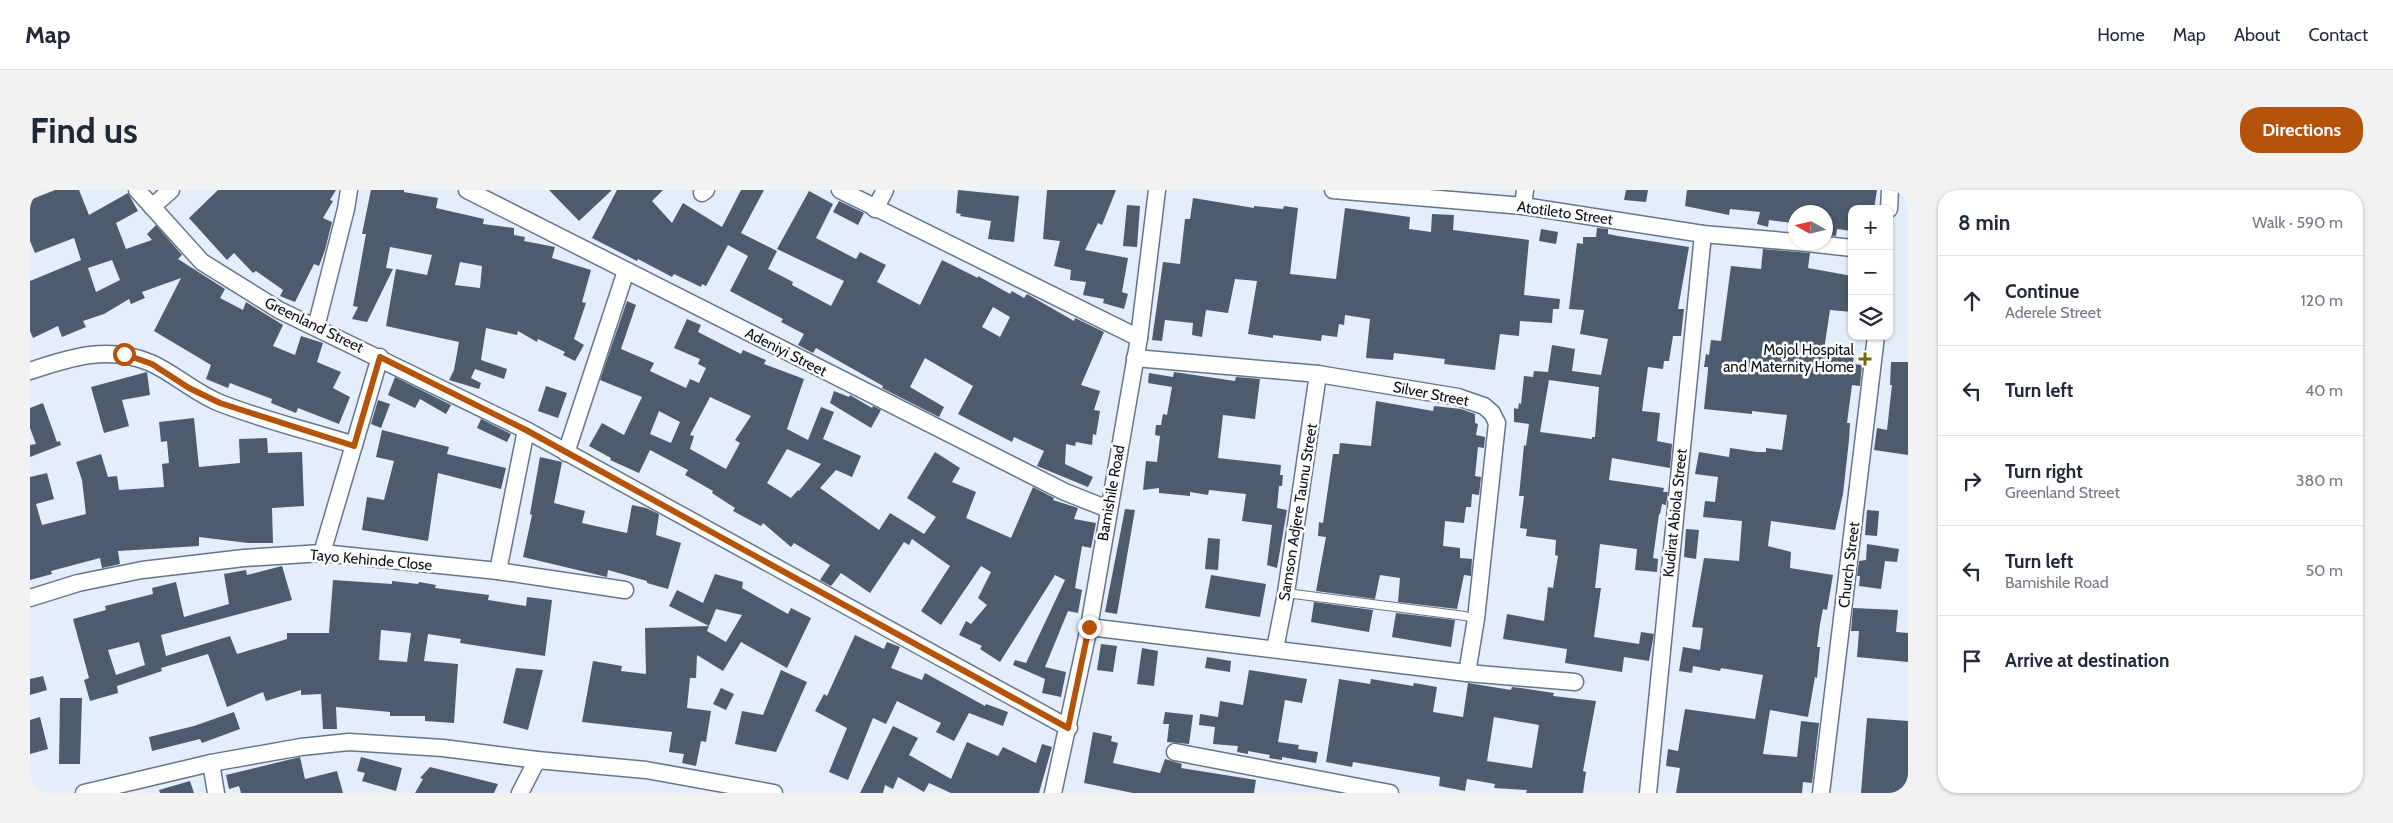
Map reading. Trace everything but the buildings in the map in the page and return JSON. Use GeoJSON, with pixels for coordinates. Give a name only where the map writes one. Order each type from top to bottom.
{"type":"FeatureCollection","features":[{"type":"Feature","properties":{"kind":"street","name":"Greenland Street"},"geometry":{"type":"LineString","coordinates":[[137,190],[202,262],[279,310],[380,357],[526,430],[1068,728]]}},
{"type":"Feature","properties":{"kind":"street"},"geometry":{"type":"LineString","coordinates":[[152,207],[171,190]]}},
{"type":"Feature","properties":{"kind":"street"},"geometry":{"type":"LineString","coordinates":[[316,327],[346,209],[349,190]]}},
{"type":"Feature","properties":{"kind":"street","name":"Adeniyi Street"},"geometry":{"type":"LineString","coordinates":[[466,190],[1065,492],[1108,509]]}},
{"type":"Feature","properties":{"kind":"street"},"geometry":{"type":"LineString","coordinates":[[840,190],[875,209],[1139,338]]}},
{"type":"Feature","properties":{"kind":"street"},"geometry":{"type":"LineString","coordinates":[[875,209],[885,190]]}},
{"type":"Feature","properties":{"kind":"street","name":"Bamishile Road"},"geometry":{"type":"LineString","coordinates":[[1053,793],[1089,627],[1139,338],[1157,190]]}},
{"type":"Feature","properties":{"kind":"street","name":"Atotileto Street"},"geometry":{"type":"LineString","coordinates":[[1333,190],[1524,198],[1703,234],[1788,241]]}},
{"type":"Feature","properties":{"kind":"street"},"geometry":{"type":"LineString","coordinates":[[1889,205],[1890,190]]}},
{"type":"Feature","properties":{"kind":"street","name":"Kudirat Abiola Street"},"geometry":{"type":"LineString","coordinates":[[1648,793],[1703,234]]}},
{"type":"Feature","properties":{"kind":"street","name":"Atotileto Street"},"geometry":{"type":"LineString","coordinates":[[1833,246],[1848,248]]}},
{"type":"Feature","properties":{"kind":"street"},"geometry":{"type":"LineString","coordinates":[[566,453],[626,271]]}},
{"type":"Feature","properties":{"kind":"street","name":"Church Street"},"geometry":{"type":"LineString","coordinates":[[1822,793],[1876,340]]}},
{"type":"Feature","properties":{"kind":"street"},"geometry":{"type":"LineString","coordinates":[[30,371],[88,354],[124,354],[152,364],[189,388],[220,403],[354,446]]}},
{"type":"Feature","properties":{"kind":"street"},"geometry":{"type":"LineString","coordinates":[[322,553],[380,357]]}},
{"type":"Feature","properties":{"kind":"street","name":"Silver Street"},"geometry":{"type":"LineString","coordinates":[[1135,358],[1318,374],[1458,397],[1484,406],[1492,413],[1497,423],[1476,620],[1467,673]]}},
{"type":"Feature","properties":{"kind":"street","name":"Samson Adjere Taunu Street"},"geometry":{"type":"LineString","coordinates":[[1275,649],[1286,593],[1318,374]]}},
{"type":"Feature","properties":{"kind":"street"},"geometry":{"type":"LineString","coordinates":[[498,571],[526,430]]}},
{"type":"Feature","properties":{"kind":"street","name":"Tayo Kehinde Close"},"geometry":{"type":"LineString","coordinates":[[30,598],[78,583],[142,570],[244,558],[322,553],[498,571],[625,590]]}},
{"type":"Feature","properties":{"kind":"street"},"geometry":{"type":"LineString","coordinates":[[1089,627],[1467,673],[1575,682]]}},
{"type":"Feature","properties":{"kind":"street"},"geometry":{"type":"LineString","coordinates":[[84,793],[211,763],[301,747],[349,742],[443,748],[537,760],[646,770],[745,790],[774,793]]}},
{"type":"Feature","properties":{"kind":"street"},"geometry":{"type":"LineString","coordinates":[[1175,752],[1390,793]]}},
{"type":"Feature","properties":{"kind":"street"},"geometry":{"type":"LineString","coordinates":[[520,793],[537,760]]}},
{"type":"Feature","properties":{"kind":"street"},"geometry":{"type":"LineString","coordinates":[[211,763],[216,793]]}},
{"type":"Feature","properties":{"kind":"lane"},"geometry":{"type":"LineString","coordinates":[[1286,593],[1465,616],[1476,620]]}},
{"type":"Feature","properties":{"kind":"place","name":"Mojol Hospital and Maternity Home"},"geometry":{"type":"Point","coordinates":[1865,359]}},
{"type":"Feature","properties":{"kind":"route"},"geometry":{"type":"LineString","coordinates":[[124,354],[152,364],[189,388],[220,403],[354,446],[380,357],[526,430],[1068,728],[1089,627]]}}]}
